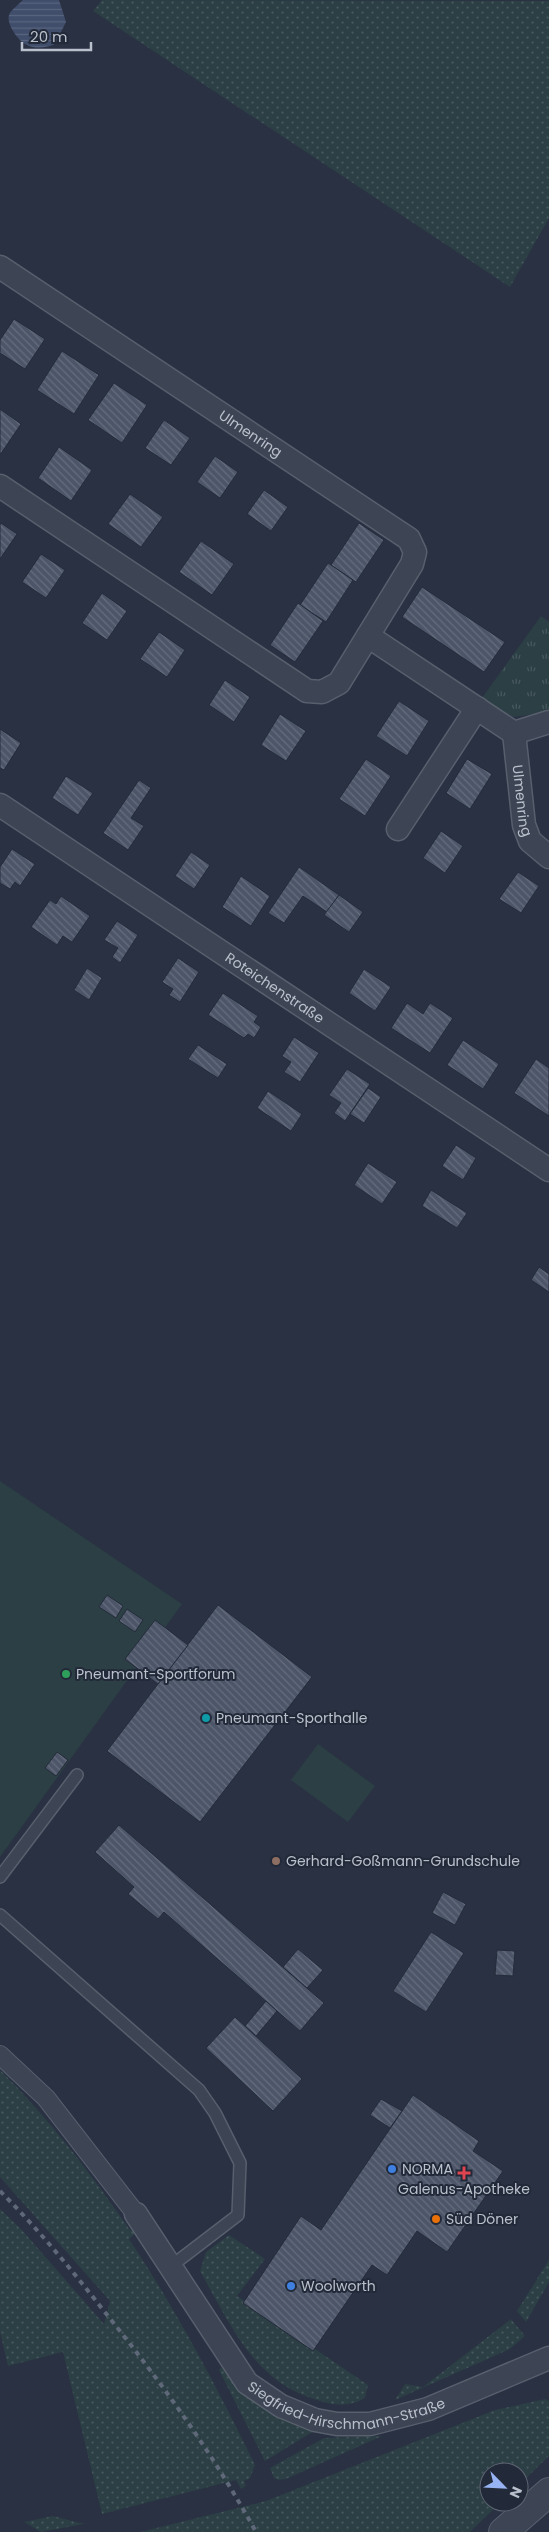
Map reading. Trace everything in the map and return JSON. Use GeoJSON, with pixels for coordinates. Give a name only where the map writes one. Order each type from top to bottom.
{"type":"FeatureCollection","features":[{"type":"Feature","properties":{"kind":"street","name":"Ulmenring"},"geometry":{"type":"LineString","coordinates":[[0,267],[409,539],[414,552],[412,564],[339,684],[322,692],[308,691],[0,486]]}},
{"type":"Feature","properties":{"kind":"street"},"geometry":{"type":"LineString","coordinates":[[368,636],[514,733],[549,722]]}},
{"type":"Feature","properties":{"kind":"street"},"geometry":{"type":"LineString","coordinates":[[398,830],[477,708]]}},
{"type":"Feature","properties":{"kind":"street","name":"Ulmenring"},"geometry":{"type":"LineString","coordinates":[[514,733],[524,825],[530,841],[549,857]]}},
{"type":"Feature","properties":{"kind":"street","name":"Roteichenstraße"},"geometry":{"type":"LineString","coordinates":[[0,805],[549,1170]]}},
{"type":"Feature","properties":{"kind":"street"},"geometry":{"type":"LineString","coordinates":[[0,2055],[46,2098],[136,2214]]}},
{"type":"Feature","properties":{"kind":"street","name":"Siegfried-Hirschmann-Straße"},"geometry":{"type":"LineString","coordinates":[[136,2214],[247,2383],[281,2406],[315,2420],[337,2424],[370,2424],[428,2409],[549,2358]]}},
{"type":"Feature","properties":{"kind":"street"},"geometry":{"type":"LineString","coordinates":[[503,2532],[549,2492]]}},
{"type":"Feature","properties":{"kind":"lane"},"geometry":{"type":"LineString","coordinates":[[0,1877],[77,1775]]}},
{"type":"Feature","properties":{"kind":"lane"},"geometry":{"type":"LineString","coordinates":[[0,1916],[199,2090],[215,2113],[240,2163],[238,2215],[170,2267]]}},
{"type":"Feature","properties":{"kind":"green space"},"geometry":{"type":"Polygon","coordinates":[[[102,0],[549,1],[549,218],[510,287],[93,11],[102,0]]]}},
{"type":"Feature","properties":{"kind":"green space"},"geometry":{"type":"Polygon","coordinates":[[[541,616],[549,622],[549,712],[513,717],[482,698],[541,616]]]}},
{"type":"Feature","properties":{"kind":"green space","name":"Pneumant-Sportforum"},"geometry":{"type":"Polygon","coordinates":[[[0,1481],[182,1604],[0,1857],[0,1481]]]}},
{"type":"Feature","properties":{"kind":"green space"},"geometry":{"type":"Polygon","coordinates":[[[318,1744],[375,1786],[348,1822],[291,1780],[318,1744]]]}},
{"type":"Feature","properties":{"kind":"green space"},"geometry":{"type":"Polygon","coordinates":[[[0,2070],[69,2147],[130,2230],[137,2232],[129,2239],[164,2294],[196,2350],[255,2465],[250,2478],[244,2481],[246,2486],[241,2489],[236,2480],[102,2514],[63,2352],[8,2366],[0,2332],[0,2209],[21,2229],[104,2324],[110,2301],[0,2177],[0,2070]]]}},
{"type":"Feature","properties":{"kind":"green space"},"geometry":{"type":"Polygon","coordinates":[[[229,2235],[265,2259],[237,2296],[368,2385],[365,2398],[353,2403],[336,2404],[317,2400],[295,2391],[276,2380],[246,2349],[200,2271],[206,2252],[229,2235]]]}},
{"type":"Feature","properties":{"kind":"green space"},"geometry":{"type":"Polygon","coordinates":[[[549,2260],[549,2282],[526,2322],[517,2311],[549,2260]]]}},
{"type":"Feature","properties":{"kind":"green space"},"geometry":{"type":"Polygon","coordinates":[[[511,2319],[525,2336],[510,2349],[395,2400],[405,2384],[423,2387],[511,2319]]]}},
{"type":"Feature","properties":{"kind":"green space"},"geometry":{"type":"Polygon","coordinates":[[[221,2367],[241,2389],[263,2406],[287,2421],[314,2431],[265,2461],[219,2370],[221,2367]]]}},
{"type":"Feature","properties":{"kind":"green space"},"geometry":{"type":"Polygon","coordinates":[[[545,2399],[549,2401],[549,2456],[529,2475],[529,2462],[479,2462],[479,2512],[491,2512],[470,2532],[140,2532],[266,2501],[495,2410],[545,2399]]]}},
{"type":"Feature","properties":{"kind":"green space"},"geometry":{"type":"Polygon","coordinates":[[[382,2436],[286,2479],[279,2480],[274,2478],[270,2468],[324,2438],[382,2436]]]}},
{"type":"Feature","properties":{"kind":"green space"},"geometry":{"type":"Polygon","coordinates":[[[53,2516],[84,2524],[41,2532],[24,2522],[53,2516]]]}},
{"type":"Feature","properties":{"kind":"water"},"geometry":{"type":"Polygon","coordinates":[[[23,0],[59,0],[66,22],[55,44],[45,47],[34,47],[24,43],[17,37],[9,23],[9,15],[23,0]]]}},
{"type":"Feature","properties":{"kind":"building"},"geometry":{"type":"Polygon","coordinates":[[[14,319],[45,339],[25,369],[0,353],[0,340],[14,319]]]}},
{"type":"Feature","properties":{"kind":"building"},"geometry":{"type":"Polygon","coordinates":[[[62,351],[99,375],[74,414],[37,390],[62,351]]]}},
{"type":"Feature","properties":{"kind":"building"},"geometry":{"type":"Polygon","coordinates":[[[114,383],[147,405],[122,443],[88,420],[114,383]]]}},
{"type":"Feature","properties":{"kind":"building"},"geometry":{"type":"Polygon","coordinates":[[[0,409],[21,424],[0,455],[0,409]]]}},
{"type":"Feature","properties":{"kind":"building"},"geometry":{"type":"Polygon","coordinates":[[[164,420],[190,438],[171,465],[145,448],[164,420]]]}},
{"type":"Feature","properties":{"kind":"building"},"geometry":{"type":"Polygon","coordinates":[[[59,447],[92,470],[71,501],[38,478],[59,447]]]}},
{"type":"Feature","properties":{"kind":"building"},"geometry":{"type":"Polygon","coordinates":[[[215,456],[238,472],[220,498],[197,482],[215,456]]]}},
{"type":"Feature","properties":{"kind":"building"},"geometry":{"type":"Polygon","coordinates":[[[264,490],[288,507],[271,531],[247,514],[264,490]]]}},
{"type":"Feature","properties":{"kind":"building"},"geometry":{"type":"Polygon","coordinates":[[[130,494],[163,517],[141,547],[108,524],[130,494]]]}},
{"type":"Feature","properties":{"kind":"building"},"geometry":{"type":"Polygon","coordinates":[[[1,523],[17,534],[0,559],[0,525],[1,523]]]}},
{"type":"Feature","properties":{"kind":"building"},"geometry":{"type":"Polygon","coordinates":[[[359,523],[384,540],[356,582],[331,565],[359,523]]]}},
{"type":"Feature","properties":{"kind":"building"},"geometry":{"type":"Polygon","coordinates":[[[201,541],[234,564],[212,595],[179,572],[201,541]]]}},
{"type":"Feature","properties":{"kind":"building"},"geometry":{"type":"Polygon","coordinates":[[[41,554],[65,570],[46,598],[22,582],[41,554]]]}},
{"type":"Feature","properties":{"kind":"building"},"geometry":{"type":"Polygon","coordinates":[[[328,563],[353,580],[326,622],[300,605],[328,563]]]}},
{"type":"Feature","properties":{"kind":"building"},"geometry":{"type":"Polygon","coordinates":[[[422,587],[505,642],[484,672],[402,617],[422,587]]]}},
{"type":"Feature","properties":{"kind":"building"},"geometry":{"type":"Polygon","coordinates":[[[102,593],[127,611],[107,640],[82,623],[102,593]]]}},
{"type":"Feature","properties":{"kind":"building"},"geometry":{"type":"Polygon","coordinates":[[[298,603],[323,621],[295,662],[270,645],[298,603]]]}},
{"type":"Feature","properties":{"kind":"building"},"geometry":{"type":"Polygon","coordinates":[[[159,632],[185,650],[167,677],[140,659],[159,632]]]}},
{"type":"Feature","properties":{"kind":"building"},"geometry":{"type":"Polygon","coordinates":[[[225,680],[250,697],[234,722],[209,705],[225,680]]]}},
{"type":"Feature","properties":{"kind":"building"},"geometry":{"type":"Polygon","coordinates":[[[399,701],[429,721],[407,756],[376,736],[399,701]]]}},
{"type":"Feature","properties":{"kind":"building"},"geometry":{"type":"Polygon","coordinates":[[[280,714],[306,731],[286,761],[261,745],[280,714]]]}},
{"type":"Feature","properties":{"kind":"building"},"geometry":{"type":"Polygon","coordinates":[[[0,729],[21,743],[4,770],[0,768],[0,729]]]}},
{"type":"Feature","properties":{"kind":"building"},"geometry":{"type":"Polygon","coordinates":[[[366,759],[391,776],[365,816],[339,799],[366,759]]]}},
{"type":"Feature","properties":{"kind":"building"},"geometry":{"type":"Polygon","coordinates":[[[467,759],[492,774],[470,809],[446,793],[467,759]]]}},
{"type":"Feature","properties":{"kind":"building"},"geometry":{"type":"Polygon","coordinates":[[[66,776],[93,793],[78,815],[52,798],[66,776]]]}},
{"type":"Feature","properties":{"kind":"building"},"geometry":{"type":"Polygon","coordinates":[[[139,780],[151,788],[131,818],[144,826],[128,850],[103,833],[139,780]]]}},
{"type":"Feature","properties":{"kind":"building"},"geometry":{"type":"Polygon","coordinates":[[[441,831],[463,846],[445,873],[423,858],[441,831]]]}},
{"type":"Feature","properties":{"kind":"building"},"geometry":{"type":"Polygon","coordinates":[[[12,849],[35,864],[20,886],[15,882],[10,889],[0,883],[0,867],[12,849]]]}},
{"type":"Feature","properties":{"kind":"building"},"geometry":{"type":"Polygon","coordinates":[[[191,852],[210,865],[194,889],[175,876],[191,852]]]}},
{"type":"Feature","properties":{"kind":"building"},"geometry":{"type":"Polygon","coordinates":[[[299,867],[339,895],[327,912],[303,896],[284,923],[268,913],[299,867]]]}},
{"type":"Feature","properties":{"kind":"building"},"geometry":{"type":"Polygon","coordinates":[[[518,872],[539,886],[521,913],[499,899],[518,872]]]}},
{"type":"Feature","properties":{"kind":"building"},"geometry":{"type":"Polygon","coordinates":[[[241,876],[270,896],[251,926],[222,907],[241,876]]]}},
{"type":"Feature","properties":{"kind":"building"},"geometry":{"type":"Polygon","coordinates":[[[339,895],[363,912],[349,932],[324,915],[339,895]]]}},
{"type":"Feature","properties":{"kind":"building"},"geometry":{"type":"Polygon","coordinates":[[[61,896],[90,916],[72,942],[63,936],[57,945],[31,927],[50,900],[56,904],[61,896]]]}},
{"type":"Feature","properties":{"kind":"building"},"geometry":{"type":"Polygon","coordinates":[[[117,921],[138,935],[120,963],[112,957],[118,948],[104,940],[117,921]]]}},
{"type":"Feature","properties":{"kind":"building"},"geometry":{"type":"Polygon","coordinates":[[[178,958],[199,972],[180,1002],[169,995],[173,989],[162,982],[178,958]]]}},
{"type":"Feature","properties":{"kind":"building"},"geometry":{"type":"Polygon","coordinates":[[[87,968],[102,978],[89,1000],[74,990],[87,968]]]}},
{"type":"Feature","properties":{"kind":"building"},"geometry":{"type":"Polygon","coordinates":[[[364,969],[391,987],[375,1011],[349,993],[364,969]]]}},
{"type":"Feature","properties":{"kind":"building"},"geometry":{"type":"Polygon","coordinates":[[[223,993],[258,1016],[254,1022],[261,1027],[254,1038],[248,1034],[244,1038],[208,1015],[223,993]]]}},
{"type":"Feature","properties":{"kind":"building"},"geometry":{"type":"Polygon","coordinates":[[[407,1003],[423,1014],[430,1003],[453,1018],[430,1053],[391,1028],[407,1003]]]}},
{"type":"Feature","properties":{"kind":"building"},"geometry":{"type":"Polygon","coordinates":[[[294,1037],[319,1053],[300,1082],[284,1072],[291,1062],[282,1056],[294,1037]]]}},
{"type":"Feature","properties":{"kind":"building"},"geometry":{"type":"Polygon","coordinates":[[[463,1040],[499,1064],[483,1089],[447,1065],[463,1040]]]}},
{"type":"Feature","properties":{"kind":"building"},"geometry":{"type":"Polygon","coordinates":[[[198,1045],[227,1064],[218,1078],[188,1059],[198,1045]]]}},
{"type":"Feature","properties":{"kind":"building"},"geometry":{"type":"Polygon","coordinates":[[[536,1059],[549,1068],[549,1116],[514,1093],[536,1059]]]}},
{"type":"Feature","properties":{"kind":"building"},"geometry":{"type":"Polygon","coordinates":[[[347,1069],[370,1084],[345,1121],[334,1113],[341,1103],[329,1095],[347,1069]]]}},
{"type":"Feature","properties":{"kind":"building"},"geometry":{"type":"Polygon","coordinates":[[[368,1088],[381,1097],[364,1123],[350,1114],[368,1088]]]}},
{"type":"Feature","properties":{"kind":"building"},"geometry":{"type":"Polygon","coordinates":[[[268,1091],[302,1114],[291,1131],[257,1108],[268,1091]]]}},
{"type":"Feature","properties":{"kind":"building"},"geometry":{"type":"Polygon","coordinates":[[[456,1145],[476,1158],[463,1180],[442,1166],[456,1145]]]}},
{"type":"Feature","properties":{"kind":"building"},"geometry":{"type":"Polygon","coordinates":[[[368,1163],[397,1182],[382,1204],[354,1185],[368,1163]]]}},
{"type":"Feature","properties":{"kind":"building"},"geometry":{"type":"Polygon","coordinates":[[[431,1190],[467,1213],[457,1228],[422,1206],[431,1190]]]}},
{"type":"Feature","properties":{"kind":"building"},"geometry":{"type":"Polygon","coordinates":[[[539,1267],[549,1274],[549,1292],[531,1280],[539,1267]]]}},
{"type":"Feature","properties":{"kind":"building"},"geometry":{"type":"Polygon","coordinates":[[[107,1595],[123,1606],[116,1618],[99,1607],[107,1595]]]}},
{"type":"Feature","properties":{"kind":"building","name":"Pneumant-Sporthalle"},"geometry":{"type":"Polygon","coordinates":[[[218,1605],[312,1677],[200,1822],[107,1751],[218,1605]]]}},
{"type":"Feature","properties":{"kind":"building"},"geometry":{"type":"Polygon","coordinates":[[[127,1609],[143,1620],[135,1632],[119,1621],[127,1609]]]}},
{"type":"Feature","properties":{"kind":"building"},"geometry":{"type":"Polygon","coordinates":[[[155,1620],[188,1645],[158,1684],[125,1659],[155,1620]]]}},
{"type":"Feature","properties":{"kind":"building"},"geometry":{"type":"Polygon","coordinates":[[[57,1752],[68,1760],[56,1776],[45,1768],[57,1752]]]}},
{"type":"Feature","properties":{"kind":"building"},"geometry":{"type":"Polygon","coordinates":[[[119,1825],[324,2003],[300,2031],[164,1912],[158,1919],[128,1894],[134,1887],[95,1852],[119,1825]]]}},
{"type":"Feature","properties":{"kind":"building"},"geometry":{"type":"Polygon","coordinates":[[[443,1892],[466,1904],[455,1925],[432,1913],[443,1892]]]}},
{"type":"Feature","properties":{"kind":"building"},"geometry":{"type":"Polygon","coordinates":[[[431,1932],[464,1953],[426,2012],[393,1991],[431,1932]]]}},
{"type":"Feature","properties":{"kind":"building"},"geometry":{"type":"Polygon","coordinates":[[[298,1949],[323,1970],[307,1988],[283,1967],[298,1949]]]}},
{"type":"Feature","properties":{"kind":"building"},"geometry":{"type":"Polygon","coordinates":[[[497,1950],[515,1951],[513,1976],[495,1975],[497,1950]]]}},
{"type":"Feature","properties":{"kind":"building"},"geometry":{"type":"Polygon","coordinates":[[[266,2001],[277,2011],[256,2036],[245,2026],[266,2001]]]}},
{"type":"Feature","properties":{"kind":"building"},"geometry":{"type":"Polygon","coordinates":[[[235,2017],[302,2079],[273,2111],[206,2048],[235,2017]]]}},
{"type":"Feature","properties":{"kind":"building"},"geometry":{"type":"Polygon","coordinates":[[[413,2095],[479,2141],[473,2151],[503,2171],[447,2252],[417,2231],[387,2275],[372,2265],[313,2351],[243,2303],[301,2216],[321,2230],[413,2095]]]}},
{"type":"Feature","properties":{"kind":"building"},"geometry":{"type":"Polygon","coordinates":[[[381,2099],[402,2111],[390,2128],[370,2115],[381,2099]]]}},
{"type":"Feature","properties":{"kind":"railway"},"geometry":{"type":"LineString","coordinates":[[0,2191],[67,2265],[146,2364],[204,2446],[256,2532]]}},
{"type":"Feature","properties":{"kind":"place","name":"Pneumant-Sportforum"},"geometry":{"type":"Point","coordinates":[66,1674]}},
{"type":"Feature","properties":{"kind":"place","name":"Pneumant-Sporthalle"},"geometry":{"type":"Point","coordinates":[206,1718]}},
{"type":"Feature","properties":{"kind":"place","name":"Gerhard-Goßmann-Grundschule"},"geometry":{"type":"Point","coordinates":[276,1861]}},
{"type":"Feature","properties":{"kind":"place","name":"NORMA"},"geometry":{"type":"Point","coordinates":[392,2169]}},
{"type":"Feature","properties":{"kind":"place","name":"Galenus-Apotheke"},"geometry":{"type":"Point","coordinates":[464,2173]}},
{"type":"Feature","properties":{"kind":"place","name":"Süd Döner"},"geometry":{"type":"Point","coordinates":[436,2219]}},
{"type":"Feature","properties":{"kind":"place","name":"Woolworth"},"geometry":{"type":"Point","coordinates":[291,2286]}}]}
